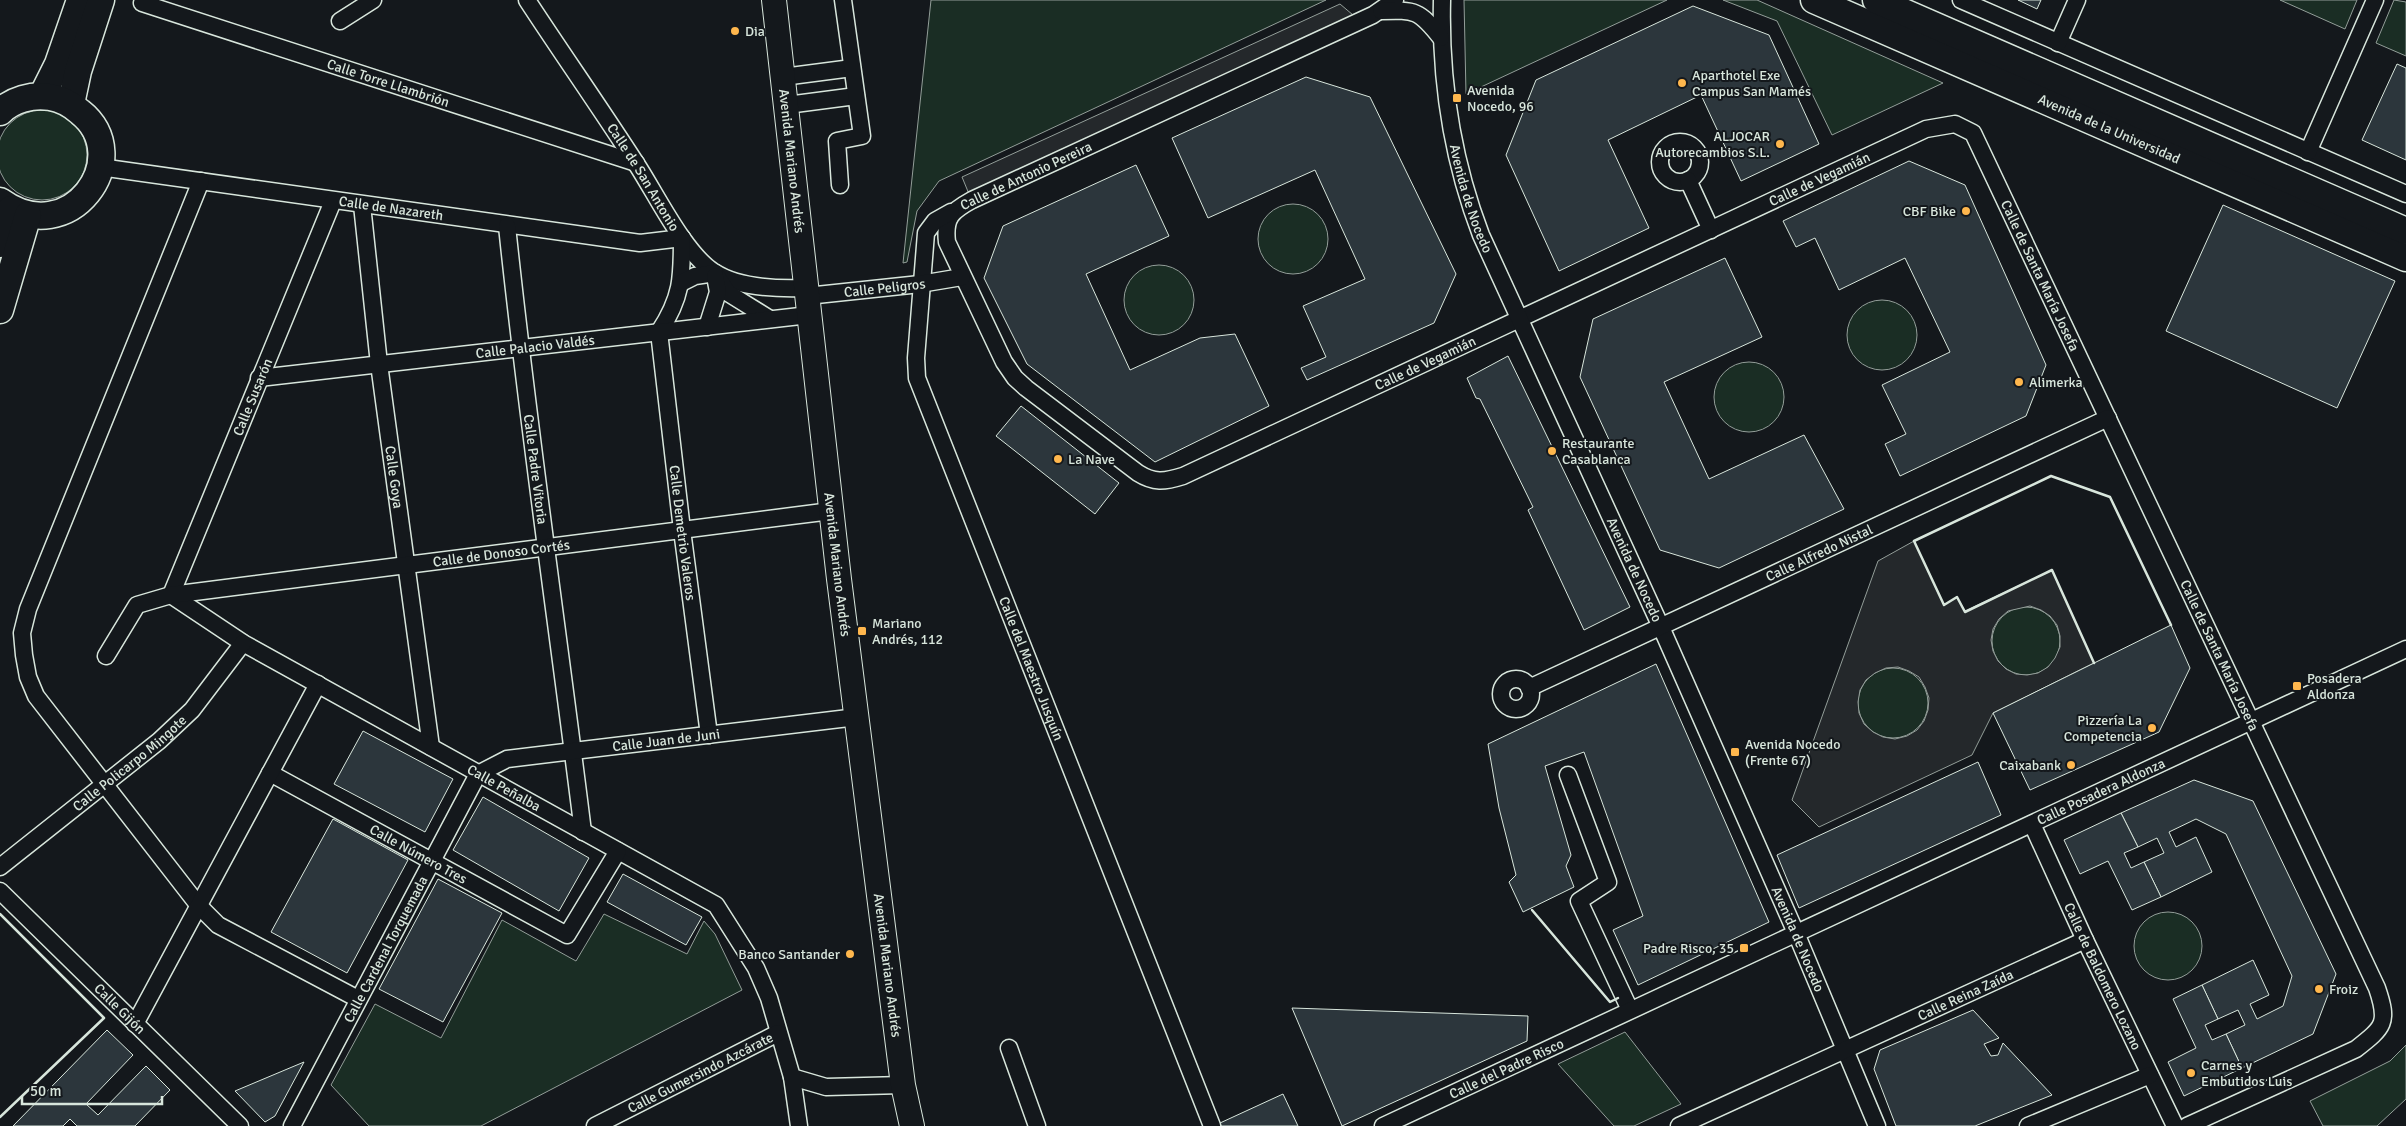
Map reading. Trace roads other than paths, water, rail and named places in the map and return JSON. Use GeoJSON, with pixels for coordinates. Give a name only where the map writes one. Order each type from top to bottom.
{"type":"FeatureCollection","features":[{"type":"Feature","properties":{"kind":"main road"},"geometry":{"type":"LineString","coordinates":[[42,96],[58,64],[80,0]]}},
{"type":"Feature","properties":{"kind":"main road"},"geometry":{"type":"LineString","coordinates":[[71,104],[78,71],[101,0]]}},
{"type":"Feature","properties":{"kind":"main road","name":"Avenida Mariano Andrés"},"geometry":{"type":"LineString","coordinates":[[774,0],[831,511],[903,1085],[912,1126]]}},
{"type":"Feature","properties":{"kind":"main road","name":"Avenida de la Universidad"},"geometry":{"type":"LineString","coordinates":[[1814,0],[2406,258]]}},
{"type":"Feature","properties":{"kind":"main road","name":"Avenida de la Universidad"},"geometry":{"type":"LineString","coordinates":[[1876,0],[2406,231]]}},
{"type":"Feature","properties":{"kind":"main road"},"geometry":{"type":"LineString","coordinates":[[0,112],[15,102],[28,97],[57,98],[71,104],[85,116],[95,131],[100,148],[100,167],[93,185],[82,200],[66,211],[47,216],[13,208]]}},
{"type":"Feature","properties":{"kind":"main road"},"geometry":{"type":"LineString","coordinates":[[0,244],[13,208]]}},
{"type":"Feature","properties":{"kind":"main road"},"geometry":{"type":"LineString","coordinates":[[0,310],[13,208]]}},
{"type":"Feature","properties":{"kind":"street"},"geometry":{"type":"LineString","coordinates":[[340,21],[373,0]]}},
{"type":"Feature","properties":{"kind":"street","name":"Calle de San Antonio"},"geometry":{"type":"LineString","coordinates":[[527,0],[636,164],[682,238],[705,266],[715,273],[807,299]]}},
{"type":"Feature","properties":{"kind":"street"},"geometry":{"type":"LineString","coordinates":[[840,185],[837,141],[862,136],[843,0]]}},
{"type":"Feature","properties":{"kind":"street","name":"Calle de Antonio Pereira"},"geometry":{"type":"LineString","coordinates":[[1138,472],[1015,378],[1004,362],[946,242],[945,229],[951,212],[972,200],[1381,11],[1395,0]]}},
{"type":"Feature","properties":{"kind":"street","name":"Avenida de Nocedo"},"geometry":{"type":"LineString","coordinates":[[1442,0],[1441,38],[1449,114],[1465,192],[1481,235],[1662,627],[1796,933],[1877,1126]]}},
{"type":"Feature","properties":{"kind":"street"},"geometry":{"type":"LineString","coordinates":[[1961,0],[2406,194]]}},
{"type":"Feature","properties":{"kind":"street"},"geometry":{"type":"LineString","coordinates":[[2058,42],[2077,0]]}},
{"type":"Feature","properties":{"kind":"street"},"geometry":{"type":"LineString","coordinates":[[2308,152],[2375,0]]}},
{"type":"Feature","properties":{"kind":"street","name":"Calle Torre Llambrión"},"geometry":{"type":"LineString","coordinates":[[143,1],[636,164]]}},
{"type":"Feature","properties":{"kind":"street","name":"Calle de Antonio Pereira"},"geometry":{"type":"LineString","coordinates":[[1381,11],[1409,11],[1425,18],[1441,38]]}},
{"type":"Feature","properties":{"kind":"street"},"geometry":{"type":"LineString","coordinates":[[783,76],[852,68]]}},
{"type":"Feature","properties":{"kind":"street"},"geometry":{"type":"LineString","coordinates":[[786,105],[856,96]]}},
{"type":"Feature","properties":{"kind":"street","name":"Calle de Santa María Josefa"},"geometry":{"type":"LineString","coordinates":[[1926,129],[1955,124],[1973,134],[2377,988],[2384,1008],[2380,1030],[2356,1049],[2188,1126]]}},
{"type":"Feature","properties":{"kind":"street","name":"Calle de Vegamián"},"geometry":{"type":"LineString","coordinates":[[1138,472],[1151,481],[1166,482],[1183,476],[1926,129]]}},
{"type":"Feature","properties":{"kind":"street","name":"Calle de Nazareth"},"geometry":{"type":"LineString","coordinates":[[100,167],[640,244],[682,238]]}},
{"type":"Feature","properties":{"kind":"street"},"geometry":{"type":"LineString","coordinates":[[1688,180],[1711,230]]}},
{"type":"Feature","properties":{"kind":"street"},"geometry":{"type":"LineString","coordinates":[[202,181],[32,600],[22,633],[28,677],[36,696],[199,906],[218,925],[358,999]]}},
{"type":"Feature","properties":{"kind":"street","name":"Calle Susarón"},"geometry":{"type":"LineString","coordinates":[[171,594],[333,201]]}},
{"type":"Feature","properties":{"kind":"street","name":"Calle Goya"},"geometry":{"type":"LineString","coordinates":[[362,205],[379,364],[408,564],[431,747]]}},
{"type":"Feature","properties":{"kind":"street","name":"Calle del Maestro Jusquín"},"geometry":{"type":"LineString","coordinates":[[951,212],[935,221],[926,233],[920,284],[916,358],[917,378],[1212,1126]]}},
{"type":"Feature","properties":{"kind":"street","name":"Calle Padre Vitoria"},"geometry":{"type":"LineString","coordinates":[[507,226],[519,347],[547,546],[583,832]]}},
{"type":"Feature","properties":{"kind":"street"},"geometry":{"type":"LineString","coordinates":[[659,332],[672,312],[681,283],[682,238]]}},
{"type":"Feature","properties":{"kind":"street"},"geometry":{"type":"LineString","coordinates":[[681,283],[696,276],[715,273]]}},
{"type":"Feature","properties":{"kind":"street"},"geometry":{"type":"LineString","coordinates":[[715,273],[728,293],[770,319]]}},
{"type":"Feature","properties":{"kind":"street"},"geometry":{"type":"LineString","coordinates":[[707,327],[718,292],[715,273]]}},
{"type":"Feature","properties":{"kind":"street","name":"Calle Peligros"},"geometry":{"type":"LineString","coordinates":[[807,299],[962,277]]}},
{"type":"Feature","properties":{"kind":"street","name":"Calle Palacio Valdés"},"geometry":{"type":"LineString","coordinates":[[259,378],[770,319],[807,299]]}},
{"type":"Feature","properties":{"kind":"street","name":"Calle Demetrio Valeros"},"geometry":{"type":"LineString","coordinates":[[659,332],[682,530],[710,734]]}},
{"type":"Feature","properties":{"kind":"street","name":"Calle Alfredo Nistal"},"geometry":{"type":"LineString","coordinates":[[1529,688],[2108,418]]}},
{"type":"Feature","properties":{"kind":"street","name":"Calle de Donoso Cortés"},"geometry":{"type":"LineString","coordinates":[[106,656],[137,605],[171,594],[831,511]]}},
{"type":"Feature","properties":{"kind":"street","name":"Calle Peñalba"},"geometry":{"type":"LineString","coordinates":[[171,594],[243,643],[716,905],[756,968],[770,998],[778,1033],[792,1077],[799,1126]]}},
{"type":"Feature","properties":{"kind":"street","name":"Calle Policarpo Mingote"},"geometry":{"type":"LineString","coordinates":[[0,867],[159,741],[192,710],[243,643]]}},
{"type":"Feature","properties":{"kind":"street","name":"Calle Posadera Aldonza"},"geometry":{"type":"LineString","coordinates":[[1796,933],[2406,649]]}},
{"type":"Feature","properties":{"kind":"street"},"geometry":{"type":"LineString","coordinates":[[135,1024],[318,684]]}},
{"type":"Feature","properties":{"kind":"street","name":"Calle Juan de Juni"},"geometry":{"type":"LineString","coordinates":[[478,774],[494,764],[507,759],[857,717]]}},
{"type":"Feature","properties":{"kind":"street","name":"Calle Número Tres"},"geometry":{"type":"LineString","coordinates":[[270,773],[567,935],[618,851]]}},
{"type":"Feature","properties":{"kind":"street","name":"Calle Cardenal Torquemada"},"geometry":{"type":"LineString","coordinates":[[292,1126],[478,774]]}},
{"type":"Feature","properties":{"kind":"street"},"geometry":{"type":"LineString","coordinates":[[1568,775],[1608,882],[1579,901],[1630,1010]]}},
{"type":"Feature","properties":{"kind":"street","name":"Calle de Baldomero Lozano"},"geometry":{"type":"LineString","coordinates":[[2032,824],[2085,940],[2175,1126]]}},
{"type":"Feature","properties":{"kind":"street","name":"Calle Gijón"},"geometry":{"type":"LineString","coordinates":[[0,891],[240,1126]]}},
{"type":"Feature","properties":{"kind":"street","name":"Calle del Padre Risco"},"geometry":{"type":"LineString","coordinates":[[1383,1126],[1796,933]]}},
{"type":"Feature","properties":{"kind":"street","name":"Calle Reina Zaída"},"geometry":{"type":"LineString","coordinates":[[1679,1126],[2085,940]]}},
{"type":"Feature","properties":{"kind":"street","name":"Calle Gumersindo Azcárate"},"geometry":{"type":"LineString","coordinates":[[595,1126],[778,1033]]}},
{"type":"Feature","properties":{"kind":"street"},"geometry":{"type":"LineString","coordinates":[[1009,1048],[1037,1126]]}},
{"type":"Feature","properties":{"kind":"street"},"geometry":{"type":"LineString","coordinates":[[2028,1126],[2150,1075]]}},
{"type":"Feature","properties":{"kind":"street"},"geometry":{"type":"LineString","coordinates":[[792,1077],[826,1087],[903,1085]]}},
{"type":"Feature","properties":{"kind":"place","name":"Dia"},"geometry":{"type":"Point","coordinates":[735,31]}},
{"type":"Feature","properties":{"kind":"place","name":"Aparthotel Exe Campus San Mamés"},"geometry":{"type":"Point","coordinates":[1682,83]}},
{"type":"Feature","properties":{"kind":"place","name":"Avenida Nocedo, 96"},"geometry":{"type":"Point","coordinates":[1457,98]}},
{"type":"Feature","properties":{"kind":"place","name":"ALJOCAR Autorecambios S.L."},"geometry":{"type":"Point","coordinates":[1780,144]}},
{"type":"Feature","properties":{"kind":"place","name":"CBF Bike"},"geometry":{"type":"Point","coordinates":[1966,211]}},
{"type":"Feature","properties":{"kind":"place","name":"Alimerka"},"geometry":{"type":"Point","coordinates":[2019,382]}},
{"type":"Feature","properties":{"kind":"place","name":"Restaurante Casablanca"},"geometry":{"type":"Point","coordinates":[1552,451]}},
{"type":"Feature","properties":{"kind":"place","name":"La Nave"},"geometry":{"type":"Point","coordinates":[1058,459]}},
{"type":"Feature","properties":{"kind":"place","name":"Mariano Andrés, 112"},"geometry":{"type":"Point","coordinates":[862,631]}},
{"type":"Feature","properties":{"kind":"place","name":"Posadera Aldonza"},"geometry":{"type":"Point","coordinates":[2297,686]}},
{"type":"Feature","properties":{"kind":"place","name":"Pizzería La Competencia"},"geometry":{"type":"Point","coordinates":[2152,728]}},
{"type":"Feature","properties":{"kind":"place","name":"Avenida Nocedo (Frente 67)"},"geometry":{"type":"Point","coordinates":[1735,752]}},
{"type":"Feature","properties":{"kind":"place","name":"Caixabank"},"geometry":{"type":"Point","coordinates":[2071,765]}},
{"type":"Feature","properties":{"kind":"place","name":"Padre Risco, 35"},"geometry":{"type":"Point","coordinates":[1744,948]}},
{"type":"Feature","properties":{"kind":"place","name":"Banco Santander"},"geometry":{"type":"Point","coordinates":[850,954]}},
{"type":"Feature","properties":{"kind":"place","name":"Froiz"},"geometry":{"type":"Point","coordinates":[2319,989]}},
{"type":"Feature","properties":{"kind":"place","name":"Carnes y Embutidos Luis"},"geometry":{"type":"Point","coordinates":[2191,1073]}}]}
